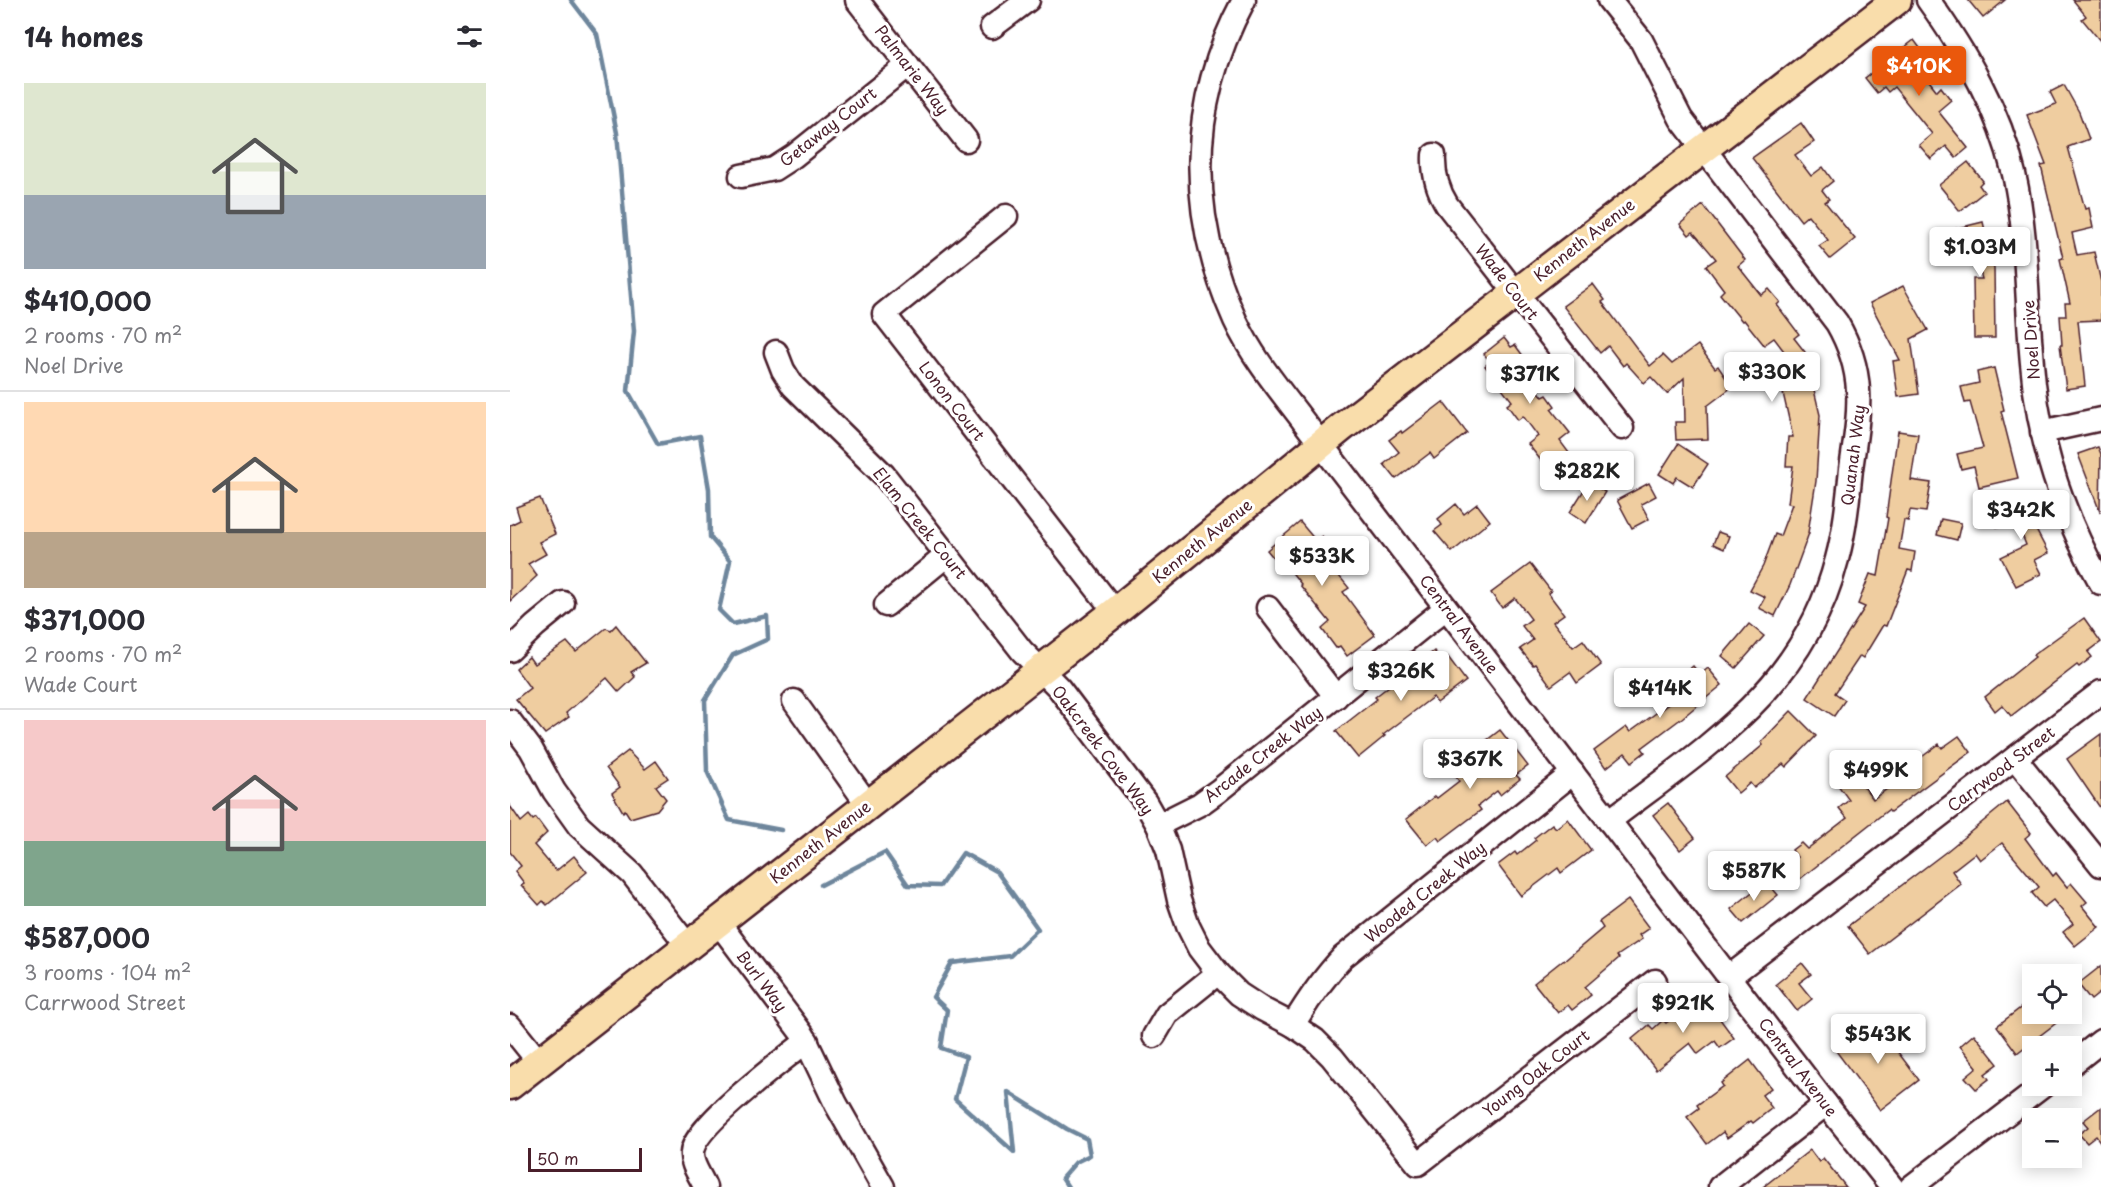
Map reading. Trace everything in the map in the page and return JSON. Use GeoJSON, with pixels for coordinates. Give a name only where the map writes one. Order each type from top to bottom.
{"type":"FeatureCollection","features":[{"type":"Feature","properties":{"kind":"main road","name":"Kenneth Avenue"},"geometry":{"type":"LineString","coordinates":[[510,1085],[1114,612],[1321,444],[1897,0]]}},
{"type":"Feature","properties":{"kind":"street","name":"Palmarie Way"},"geometry":{"type":"LineString","coordinates":[[857,0],[966,140]]}},
{"type":"Feature","properties":{"kind":"street"},"geometry":{"type":"LineString","coordinates":[[992,27],[1028,0]]}},
{"type":"Feature","properties":{"kind":"street","name":"Central Avenue"},"geometry":{"type":"LineString","coordinates":[[1244,0],[1218,57],[1208,90],[1202,124],[1200,182],[1205,227],[1213,261],[1235,321],[1266,371],[1321,444],[1892,1187]]}},
{"type":"Feature","properties":{"kind":"street","name":"Quanah Way"},"geometry":{"type":"LineString","coordinates":[[1609,821],[1729,729],[1755,706],[1797,653],[1819,613],[1837,559],[1844,526],[1860,405],[1853,357],[1838,323],[1681,119],[1641,40],[1610,0]]}},
{"type":"Feature","properties":{"kind":"street","name":"Noel Drive"},"geometry":{"type":"LineString","coordinates":[[1928,0],[1956,38],[1978,76],[1995,114],[2014,173],[2024,236],[2031,364],[2042,432],[2063,501],[2077,536],[2101,583]]}},
{"type":"Feature","properties":{"kind":"street","name":"Getaway Court"},"geometry":{"type":"LineString","coordinates":[[741,176],[774,169],[794,156],[908,64]]}},
{"type":"Feature","properties":{"kind":"street","name":"Wade Court"},"geometry":{"type":"LineString","coordinates":[[1434,155],[1438,186],[1447,206],[1622,428]]}},
{"type":"Feature","properties":{"kind":"street","name":"Lonon Court"},"geometry":{"type":"LineString","coordinates":[[1006,216],[884,314],[1114,612]]}},
{"type":"Feature","properties":{"kind":"street","name":"Elam Creek Court"},"geometry":{"type":"LineString","coordinates":[[776,352],[794,386],[884,475],[1039,670]]}},
{"type":"Feature","properties":{"kind":"street"},"geometry":{"type":"LineString","coordinates":[[2042,432],[2101,419]]}},
{"type":"Feature","properties":{"kind":"street"},"geometry":{"type":"LineString","coordinates":[[886,605],[947,555]]}},
{"type":"Feature","properties":{"kind":"street"},"geometry":{"type":"LineString","coordinates":[[510,651],[563,603]]}},
{"type":"Feature","properties":{"kind":"street"},"geometry":{"type":"LineString","coordinates":[[1268,608],[1336,697]]}},
{"type":"Feature","properties":{"kind":"street","name":"Arcade Creek Way"},"geometry":{"type":"LineString","coordinates":[[1158,825],[1200,804],[1218,791],[1446,608]]}},
{"type":"Feature","properties":{"kind":"street","name":"Oakcreek Cove Way"},"geometry":{"type":"LineString","coordinates":[[1039,670],[1059,688],[1145,802],[1168,850],[1179,900],[1188,926],[1199,948],[1218,974],[1239,994],[1293,1025],[1332,1057],[1418,1164]]}},
{"type":"Feature","properties":{"kind":"street","name":"Carrwood Street"},"geometry":{"type":"LineString","coordinates":[[1729,977],[2101,692]]}},
{"type":"Feature","properties":{"kind":"street"},"geometry":{"type":"LineString","coordinates":[[794,701],[868,804]]}},
{"type":"Feature","properties":{"kind":"street"},"geometry":{"type":"LineString","coordinates":[[510,721],[531,749],[554,792],[579,826],[632,874],[688,946]]}},
{"type":"Feature","properties":{"kind":"street"},"geometry":{"type":"LineString","coordinates":[[2015,758],[2101,865]]}},
{"type":"Feature","properties":{"kind":"street","name":"Wooded Creek Way"},"geometry":{"type":"LineString","coordinates":[[1293,1025],[1324,976],[1343,957],[1573,773]]}},
{"type":"Feature","properties":{"kind":"street","name":"Burl Way"},"geometry":{"type":"LineString","coordinates":[[718,922],[807,1041],[836,1104],[883,1187]]}},
{"type":"Feature","properties":{"kind":"street"},"geometry":{"type":"LineString","coordinates":[[1154,1036],[1167,1014],[1218,974]]}},
{"type":"Feature","properties":{"kind":"street","name":"Young Oak Court"},"geometry":{"type":"LineString","coordinates":[[1418,1164],[1655,981]]}},
{"type":"Feature","properties":{"kind":"street"},"geometry":{"type":"LineString","coordinates":[[510,1026],[539,1062]]}},
{"type":"Feature","properties":{"kind":"street"},"geometry":{"type":"LineString","coordinates":[[705,1187],[691,1154],[694,1144],[716,1117],[807,1041]]}},
{"type":"Feature","properties":{"kind":"street"},"geometry":{"type":"LineString","coordinates":[[2082,1056],[2101,1041]]}},
{"type":"Feature","properties":{"kind":"street"},"geometry":{"type":"LineString","coordinates":[[1911,1187],[2030,1096]]}},
{"type":"Feature","properties":{"kind":"street"},"geometry":{"type":"LineString","coordinates":[[1720,1187],[1826,1104]]}},
{"type":"Feature","properties":{"kind":"building"},"geometry":{"type":"Polygon","coordinates":[[[1968,0],[2005,0],[1983,18],[1968,0]]]}},
{"type":"Feature","properties":{"kind":"building"},"geometry":{"type":"Polygon","coordinates":[[[2073,0],[2101,0],[2101,42],[2082,19],[2086,16],[2073,0]]]}},
{"type":"Feature","properties":{"kind":"building"},"geometry":{"type":"Polygon","coordinates":[[[1914,40],[1929,60],[1919,68],[1937,91],[1941,87],[1951,100],[1938,111],[1968,148],[1956,158],[1946,146],[1931,159],[1919,145],[1932,134],[1894,87],[1888,92],[1884,87],[1877,93],[1865,78],[1914,40]]]}},
{"type":"Feature","properties":{"kind":"building"},"geometry":{"type":"Polygon","coordinates":[[[2064,85],[2079,112],[2089,139],[2068,147],[2085,209],[2089,208],[2093,228],[2072,233],[2077,255],[2094,252],[2101,282],[2101,320],[2078,321],[2085,386],[2066,389],[2060,345],[2062,345],[2060,316],[2066,316],[2065,303],[2070,303],[2060,259],[2063,258],[2041,166],[2046,165],[2027,115],[2056,104],[2050,92],[2064,85]]]}},
{"type":"Feature","properties":{"kind":"building"},"geometry":{"type":"Polygon","coordinates":[[[1801,123],[1814,142],[1795,155],[1811,176],[1823,167],[1833,181],[1822,190],[1829,199],[1825,202],[1855,239],[1830,259],[1819,246],[1828,240],[1808,215],[1801,221],[1752,158],[1801,123]]]}},
{"type":"Feature","properties":{"kind":"building"},"geometry":{"type":"Polygon","coordinates":[[[1968,162],[1983,181],[1979,185],[1984,192],[1960,211],[1939,185],[1968,162]]]}},
{"type":"Feature","properties":{"kind":"building"},"geometry":{"type":"Polygon","coordinates":[[[1703,205],[1745,260],[1738,266],[1761,295],[1769,289],[1780,302],[1777,305],[1799,334],[1794,338],[1805,352],[1820,415],[1816,481],[1809,533],[1790,585],[1775,616],[1759,608],[1765,597],[1750,590],[1763,566],[1775,534],[1780,536],[1792,504],[1788,503],[1793,466],[1786,466],[1788,437],[1793,437],[1783,393],[1792,390],[1786,365],[1793,363],[1774,338],[1764,345],[1720,294],[1724,290],[1706,266],[1716,259],[1693,232],[1689,235],[1680,224],[1703,205]]]}},
{"type":"Feature","properties":{"kind":"building"},"geometry":{"type":"Polygon","coordinates":[[[1983,222],[1994,268],[1995,338],[1974,338],[1973,279],[1982,279],[1973,246],[1955,250],[1950,230],[1983,222]]]}},
{"type":"Feature","properties":{"kind":"building"},"geometry":{"type":"Polygon","coordinates":[[[1593,284],[1605,300],[1602,302],[1650,366],[1663,355],[1672,364],[1698,345],[1715,368],[1718,366],[1732,387],[1707,406],[1708,439],[1676,440],[1675,422],[1685,422],[1684,378],[1667,394],[1651,377],[1644,383],[1626,363],[1623,366],[1608,346],[1600,353],[1563,306],[1593,284]]]}},
{"type":"Feature","properties":{"kind":"building"},"geometry":{"type":"Polygon","coordinates":[[[1903,286],[1928,330],[1911,339],[1919,394],[1898,397],[1893,361],[1900,360],[1870,303],[1903,286]]]}},
{"type":"Feature","properties":{"kind":"building"},"geometry":{"type":"Polygon","coordinates":[[[1504,338],[1511,347],[1515,345],[1535,372],[1528,377],[1543,397],[1547,395],[1555,406],[1551,409],[1570,433],[1560,441],[1575,461],[1554,477],[1528,444],[1538,436],[1523,416],[1518,420],[1507,405],[1512,401],[1485,366],[1490,362],[1484,354],[1504,338]]]}},
{"type":"Feature","properties":{"kind":"building"},"geometry":{"type":"Polygon","coordinates":[[[1994,368],[2004,410],[2001,411],[2018,478],[1979,487],[1974,466],[1961,469],[1957,454],[1983,448],[1970,402],[1965,403],[1961,387],[1979,383],[1977,372],[1994,368]]]}},
{"type":"Feature","properties":{"kind":"building"},"geometry":{"type":"Polygon","coordinates":[[[1443,402],[1467,433],[1434,459],[1430,453],[1396,479],[1384,464],[1399,452],[1389,440],[1443,402]]]}},
{"type":"Feature","properties":{"kind":"building"},"geometry":{"type":"Polygon","coordinates":[[[1898,431],[1918,434],[1911,480],[1931,483],[1926,512],[1910,510],[1908,521],[1904,520],[1899,549],[1915,552],[1912,571],[1908,570],[1886,626],[1883,625],[1863,658],[1860,656],[1835,693],[1845,700],[1834,716],[1807,698],[1865,607],[1858,604],[1870,574],[1878,576],[1888,518],[1886,517],[1898,431]]]}},
{"type":"Feature","properties":{"kind":"building"},"geometry":{"type":"Polygon","coordinates":[[[1678,444],[1708,464],[1693,487],[1677,477],[1673,483],[1659,474],[1678,444]]]}},
{"type":"Feature","properties":{"kind":"building"},"geometry":{"type":"Polygon","coordinates":[[[2098,447],[2101,454],[2100,512],[2078,454],[2098,447]]]}},
{"type":"Feature","properties":{"kind":"building"},"geometry":{"type":"Polygon","coordinates":[[[1589,482],[1605,492],[1586,523],[1570,512],[1589,482]]]}},
{"type":"Feature","properties":{"kind":"building"},"geometry":{"type":"Polygon","coordinates":[[[1649,483],[1656,496],[1641,504],[1649,519],[1632,528],[1617,500],[1649,483]]]}},
{"type":"Feature","properties":{"kind":"building"},"geometry":{"type":"Polygon","coordinates":[[[2025,497],[2034,521],[2032,522],[2048,553],[2034,560],[2041,574],[2016,586],[2001,557],[2026,545],[2016,520],[1997,527],[1991,510],[2025,497]]]}},
{"type":"Feature","properties":{"kind":"building"},"geometry":{"type":"Polygon","coordinates":[[[540,498],[555,534],[539,542],[546,554],[528,564],[537,576],[510,601],[510,525],[520,520],[516,507],[540,498]]]}},
{"type":"Feature","properties":{"kind":"building"},"geometry":{"type":"Polygon","coordinates":[[[1456,504],[1464,514],[1477,504],[1490,521],[1452,552],[1434,531],[1442,525],[1438,519],[1456,504]]]}},
{"type":"Feature","properties":{"kind":"building"},"geometry":{"type":"Polygon","coordinates":[[[1941,519],[1961,523],[1957,540],[1937,535],[1941,519]]]}},
{"type":"Feature","properties":{"kind":"building"},"geometry":{"type":"Polygon","coordinates":[[[1300,522],[1316,541],[1322,536],[1330,546],[1321,554],[1349,588],[1343,592],[1375,635],[1347,656],[1340,646],[1336,648],[1322,629],[1330,622],[1286,565],[1282,568],[1267,550],[1300,522]]]}},
{"type":"Feature","properties":{"kind":"building"},"geometry":{"type":"Polygon","coordinates":[[[1718,532],[1729,536],[1724,549],[1713,544],[1718,532]]]}},
{"type":"Feature","properties":{"kind":"building"},"geometry":{"type":"Polygon","coordinates":[[[1530,564],[1551,591],[1548,593],[1564,614],[1553,622],[1573,647],[1583,640],[1601,665],[1577,683],[1570,672],[1551,686],[1535,664],[1533,665],[1520,649],[1533,640],[1522,626],[1531,619],[1515,598],[1502,608],[1491,593],[1530,564]]]}},
{"type":"Feature","properties":{"kind":"building"},"geometry":{"type":"Polygon","coordinates":[[[2084,618],[2101,642],[2088,652],[2092,657],[2079,667],[2077,665],[2011,716],[2002,705],[1995,711],[1985,697],[2035,657],[2033,655],[2084,618]]]}},
{"type":"Feature","properties":{"kind":"building"},"geometry":{"type":"Polygon","coordinates":[[[1749,624],[1764,636],[1736,668],[1722,656],[1749,624]]]}},
{"type":"Feature","properties":{"kind":"building"},"geometry":{"type":"Polygon","coordinates":[[[616,625],[646,663],[631,672],[635,677],[619,692],[607,678],[566,713],[569,717],[545,734],[516,699],[530,688],[516,669],[529,657],[534,664],[567,642],[576,652],[606,628],[611,630],[616,625]]]}},
{"type":"Feature","properties":{"kind":"building"},"geometry":{"type":"Polygon","coordinates":[[[1434,651],[1442,661],[1448,657],[1466,681],[1437,703],[1433,697],[1383,735],[1385,736],[1358,758],[1336,731],[1434,651]]]}},
{"type":"Feature","properties":{"kind":"building"},"geometry":{"type":"Polygon","coordinates":[[[1693,666],[1700,675],[1708,668],[1722,685],[1642,748],[1645,752],[1632,762],[1625,753],[1606,768],[1594,751],[1626,727],[1630,732],[1678,697],[1677,695],[1691,684],[1683,674],[1693,666]]]}},
{"type":"Feature","properties":{"kind":"building"},"geometry":{"type":"Polygon","coordinates":[[[1791,711],[1816,736],[1786,767],[1783,764],[1754,788],[1750,783],[1738,793],[1725,777],[1763,745],[1761,742],[1791,711]]]}},
{"type":"Feature","properties":{"kind":"building"},"geometry":{"type":"Polygon","coordinates":[[[1500,730],[1528,766],[1516,775],[1520,779],[1500,795],[1497,791],[1478,806],[1481,810],[1440,841],[1437,837],[1427,845],[1406,819],[1459,781],[1453,773],[1486,749],[1482,744],[1500,730]]]}},
{"type":"Feature","properties":{"kind":"building"},"geometry":{"type":"Polygon","coordinates":[[[2101,734],[2101,809],[2067,759],[2101,734]]]}},
{"type":"Feature","properties":{"kind":"building"},"geometry":{"type":"Polygon","coordinates":[[[1959,736],[1971,752],[1890,812],[1888,810],[1800,879],[1788,864],[1797,857],[1792,850],[1801,843],[1807,849],[1847,818],[1839,808],[1849,800],[1832,777],[1848,765],[1873,799],[1898,781],[1889,770],[1905,758],[1910,766],[1939,744],[1942,748],[1959,736]]]}},
{"type":"Feature","properties":{"kind":"building"},"geometry":{"type":"Polygon","coordinates":[[[628,751],[645,769],[656,761],[668,778],[656,786],[666,799],[657,810],[630,818],[625,810],[623,812],[612,793],[620,787],[606,768],[628,751]]]}},
{"type":"Feature","properties":{"kind":"building"},"geometry":{"type":"Polygon","coordinates":[[[2007,802],[2031,833],[2025,838],[2053,876],[2056,873],[2067,887],[2071,883],[2087,902],[2082,906],[2099,927],[2075,946],[2063,932],[2073,924],[2053,900],[2044,907],[2032,893],[2039,887],[2002,843],[1980,860],[1975,853],[1952,871],[1961,884],[1870,954],[1848,926],[2007,802]]]}},
{"type":"Feature","properties":{"kind":"building"},"geometry":{"type":"Polygon","coordinates":[[[1668,803],[1695,838],[1680,850],[1653,815],[1668,803]]]}},
{"type":"Feature","properties":{"kind":"building"},"geometry":{"type":"Polygon","coordinates":[[[510,806],[521,822],[529,815],[533,820],[536,818],[547,833],[534,845],[556,871],[574,856],[587,872],[547,905],[543,901],[539,905],[521,885],[524,883],[515,871],[521,866],[510,852],[510,806]]]}},
{"type":"Feature","properties":{"kind":"building"},"geometry":{"type":"Polygon","coordinates":[[[1568,819],[1591,850],[1561,873],[1558,868],[1521,896],[1498,865],[1515,852],[1517,855],[1552,824],[1556,828],[1568,819]]]}},
{"type":"Feature","properties":{"kind":"building"},"geometry":{"type":"Polygon","coordinates":[[[1766,881],[1778,895],[1743,923],[1731,909],[1766,881]]]}},
{"type":"Feature","properties":{"kind":"building"},"geometry":{"type":"Polygon","coordinates":[[[1628,900],[1649,928],[1639,935],[1642,939],[1617,956],[1619,958],[1585,987],[1591,995],[1572,1010],[1568,1005],[1558,1013],[1534,983],[1603,928],[1599,922],[1628,900]]]}},
{"type":"Feature","properties":{"kind":"building"},"geometry":{"type":"Polygon","coordinates":[[[1802,963],[1811,974],[1799,983],[1812,999],[1797,1011],[1776,984],[1802,963]]]}},
{"type":"Feature","properties":{"kind":"building"},"geometry":{"type":"Polygon","coordinates":[[[2101,966],[2101,992],[2091,1000],[2082,989],[2082,981],[2101,966]]]}},
{"type":"Feature","properties":{"kind":"building"},"geometry":{"type":"Polygon","coordinates":[[[1706,1000],[1734,1038],[1720,1048],[1715,1041],[1698,1054],[1690,1043],[1656,1070],[1632,1039],[1649,1025],[1653,1029],[1663,1020],[1666,1023],[1690,1005],[1693,1009],[1706,1000]]]}},
{"type":"Feature","properties":{"kind":"building"},"geometry":{"type":"Polygon","coordinates":[[[2022,1007],[2022,1024],[2055,1024],[2039,1036],[2022,1036],[2022,1049],[2017,1053],[1997,1026],[2022,1007]]]}},
{"type":"Feature","properties":{"kind":"building"},"geometry":{"type":"Polygon","coordinates":[[[1877,1019],[1894,1041],[1891,1043],[1919,1080],[1880,1110],[1836,1051],[1877,1019]]]}},
{"type":"Feature","properties":{"kind":"building"},"geometry":{"type":"Polygon","coordinates":[[[1974,1034],[1998,1064],[1985,1074],[1989,1079],[1976,1089],[1965,1077],[1977,1067],[1960,1046],[1974,1034]]]}},
{"type":"Feature","properties":{"kind":"building"},"geometry":{"type":"Polygon","coordinates":[[[1750,1060],[1771,1088],[1762,1095],[1772,1108],[1753,1123],[1751,1121],[1727,1138],[1723,1132],[1707,1144],[1687,1117],[1699,1108],[1697,1105],[1723,1086],[1721,1083],[1750,1060]]]}},
{"type":"Feature","properties":{"kind":"building"},"geometry":{"type":"Polygon","coordinates":[[[2101,1107],[2101,1143],[2096,1136],[2087,1143],[2082,1137],[2082,1132],[2088,1127],[2083,1121],[2101,1107]]]}},
{"type":"Feature","properties":{"kind":"building"},"geometry":{"type":"Polygon","coordinates":[[[1810,1150],[1819,1162],[1823,1158],[1846,1187],[1763,1187],[1810,1150]]]}},
{"type":"Feature","properties":{"kind":"waterway"},"geometry":{"type":"LineString","coordinates":[[571,0],[597,34],[617,133],[634,331],[628,391],[658,444],[700,436],[709,489],[710,537],[730,561],[719,610],[733,624],[767,616],[768,639],[733,655],[705,700],[707,771],[729,820],[781,830]]}},
{"type":"Feature","properties":{"kind":"waterway"},"geometry":{"type":"LineString","coordinates":[[821,885],[885,852],[908,885],[940,886],[963,853],[997,872],[1038,929],[1010,956],[952,963],[933,997],[947,1010],[941,1048],[966,1057],[955,1099],[1014,1152],[1008,1092],[1087,1139],[1090,1155],[1076,1162],[1062,1178],[1068,1187]]}}]}
